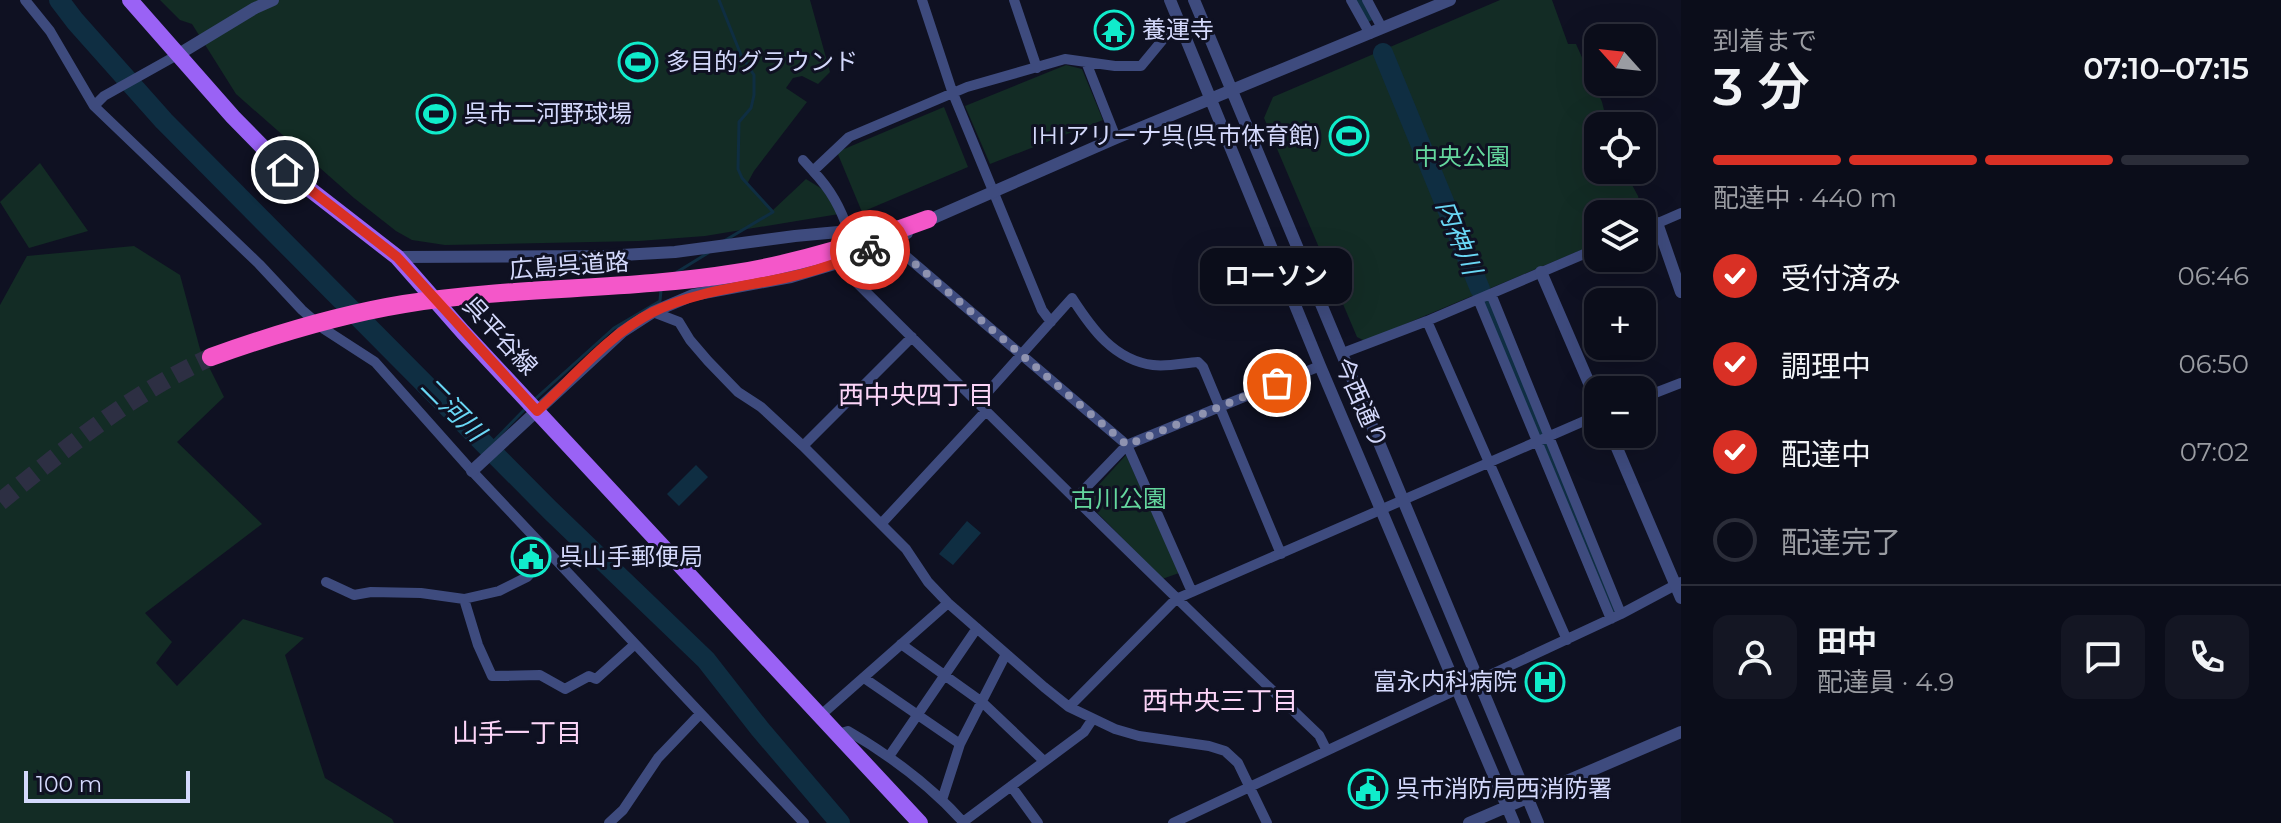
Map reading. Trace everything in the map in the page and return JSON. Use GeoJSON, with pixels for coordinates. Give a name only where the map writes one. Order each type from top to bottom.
{"type":"FeatureCollection","features":[{"type":"Feature","properties":{"kind":"highway","name":"広島呉道路"},"geometry":{"type":"LineString","coordinates":[[211,357],[275,334],[345,315],[406,304],[646,285],[735,273],[825,254],[928,219]]}},
{"type":"Feature","properties":{"kind":"main road","name":"呉平谷線"},"geometry":{"type":"LineString","coordinates":[[130,0],[233,117],[285,170],[397,257],[532,416],[821,715],[920,823]]}},
{"type":"Feature","properties":{"kind":"street"},"geometry":{"type":"LineString","coordinates":[[25,0],[50,31],[94,106],[259,264],[302,310],[324,329],[375,362],[634,645],[804,823]]}},
{"type":"Feature","properties":{"kind":"street"},"geometry":{"type":"LineString","coordinates":[[94,106],[104,96],[273,0]]}},
{"type":"Feature","properties":{"kind":"street"},"geometry":{"type":"LineString","coordinates":[[922,0],[952,91],[1042,310],[1051,322]]}},
{"type":"Feature","properties":{"kind":"street"},"geometry":{"type":"LineString","coordinates":[[1014,0],[1037,68]]}},
{"type":"Feature","properties":{"kind":"street","name":"今西通り"},"geometry":{"type":"LineString","coordinates":[[1170,0],[1320,366],[1514,823]]}},
{"type":"Feature","properties":{"kind":"street","name":"今西通り"},"geometry":{"type":"LineString","coordinates":[[1194,0],[1538,823]]}},
{"type":"Feature","properties":{"kind":"street"},"geometry":{"type":"LineString","coordinates":[[1351,0],[1376,31]]}},
{"type":"Feature","properties":{"kind":"street"},"geometry":{"type":"LineString","coordinates":[[1367,0],[1376,31]]}},
{"type":"Feature","properties":{"kind":"street"},"geometry":{"type":"LineString","coordinates":[[475,469],[622,332],[653,312],[693,295],[791,277],[841,262],[893,241],[928,219],[1116,138],[1376,31],[1431,4],[1450,0]]}},
{"type":"Feature","properties":{"kind":"street"},"geometry":{"type":"LineString","coordinates":[[813,171],[849,137],[952,91],[1065,59],[1141,66],[1170,31],[1180,25]]}},
{"type":"Feature","properties":{"kind":"street"},"geometry":{"type":"LineString","coordinates":[[1086,62],[1116,138]]}},
{"type":"Feature","properties":{"kind":"street"},"geometry":{"type":"LineString","coordinates":[[803,160],[837,200],[849,232]]}},
{"type":"Feature","properties":{"kind":"street"},"geometry":{"type":"LineString","coordinates":[[397,257],[604,256],[675,252],[795,236],[874,230],[995,191]]}},
{"type":"Feature","properties":{"kind":"street"},"geometry":{"type":"LineString","coordinates":[[1681,213],[1657,223],[1681,292]]}},
{"type":"Feature","properties":{"kind":"street"},"geometry":{"type":"LineString","coordinates":[[893,241],[900,251],[1127,445],[1192,592]]}},
{"type":"Feature","properties":{"kind":"street"},"geometry":{"type":"LineString","coordinates":[[1343,353],[1584,254]]}},
{"type":"Feature","properties":{"kind":"street"},"geometry":{"type":"LineString","coordinates":[[841,262],[845,271],[1176,599],[1319,735],[1326,749]]}},
{"type":"Feature","properties":{"kind":"street"},"geometry":{"type":"LineString","coordinates":[[1541,272],[1586,376]]}},
{"type":"Feature","properties":{"kind":"street"},"geometry":{"type":"LineString","coordinates":[[1491,294],[1543,440]]}},
{"type":"Feature","properties":{"kind":"street"},"geometry":{"type":"LineString","coordinates":[[881,524],[1072,298],[1090,327],[1108,346],[1135,361],[1156,366],[1198,362],[1203,367],[1281,554]]}},
{"type":"Feature","properties":{"kind":"street"},"geometry":{"type":"LineString","coordinates":[[1478,299],[1543,440],[1616,617]]}},
{"type":"Feature","properties":{"kind":"street"},"geometry":{"type":"LineString","coordinates":[[653,312],[679,322],[718,372],[803,446],[906,549],[928,582],[948,603],[1069,707],[1092,720],[1139,736],[1225,751],[1238,763],[1267,823]]}},
{"type":"Feature","properties":{"kind":"street"},"geometry":{"type":"LineString","coordinates":[[1427,321],[1567,640]]}},
{"type":"Feature","properties":{"kind":"street"},"geometry":{"type":"LineString","coordinates":[[803,446],[912,337]]}},
{"type":"Feature","properties":{"kind":"street"},"geometry":{"type":"LineString","coordinates":[[1075,499],[1127,445],[1320,366]]}},
{"type":"Feature","properties":{"kind":"street"},"geometry":{"type":"LineString","coordinates":[[1656,393],[1681,383]]}},
{"type":"Feature","properties":{"kind":"street"},"geometry":{"type":"LineString","coordinates":[[1069,707],[1176,599],[1584,421]]}},
{"type":"Feature","properties":{"kind":"street"},"geometry":{"type":"LineString","coordinates":[[1617,448],[1678,584],[1681,598]]}},
{"type":"Feature","properties":{"kind":"street"},"geometry":{"type":"LineString","coordinates":[[326,582],[354,595],[371,592],[421,593],[464,599],[499,591],[527,577],[549,553]]}},
{"type":"Feature","properties":{"kind":"street"},"geometry":{"type":"LineString","coordinates":[[1477,681],[1616,617],[1678,584]]}},
{"type":"Feature","properties":{"kind":"street"},"geometry":{"type":"LineString","coordinates":[[464,599],[478,645],[492,676],[540,675],[565,689],[589,676],[596,679],[634,645]]}},
{"type":"Feature","properties":{"kind":"street"},"geometry":{"type":"LineString","coordinates":[[821,715],[948,603]]}},
{"type":"Feature","properties":{"kind":"street"},"geometry":{"type":"LineString","coordinates":[[890,755],[977,628]]}},
{"type":"Feature","properties":{"kind":"street"},"geometry":{"type":"LineString","coordinates":[[901,644],[982,702],[1044,761]]}},
{"type":"Feature","properties":{"kind":"street"},"geometry":{"type":"LineString","coordinates":[[942,800],[960,744],[1006,654]]}},
{"type":"Feature","properties":{"kind":"street"},"geometry":{"type":"LineString","coordinates":[[864,678],[960,744]]}},
{"type":"Feature","properties":{"kind":"street"},"geometry":{"type":"LineString","coordinates":[[1173,823],[1458,689]]}},
{"type":"Feature","properties":{"kind":"street"},"geometry":{"type":"LineString","coordinates":[[609,823],[623,810],[658,758],[700,714]]}},
{"type":"Feature","properties":{"kind":"street"},"geometry":{"type":"LineString","coordinates":[[838,734],[848,731],[890,755],[964,822],[1084,732],[1092,720]]}},
{"type":"Feature","properties":{"kind":"street"},"geometry":{"type":"LineString","coordinates":[[1469,823],[1681,732]]}},
{"type":"Feature","properties":{"kind":"street"},"geometry":{"type":"LineString","coordinates":[[1011,786],[1038,823]]}},
{"type":"Feature","properties":{"kind":"green space"},"geometry":{"type":"Polygon","coordinates":[[[160,0],[810,0],[830,72],[818,84],[802,76],[793,78],[786,88],[807,102],[747,184],[773,210],[806,179],[822,189],[839,214],[705,236],[639,241],[445,245],[412,240],[354,198],[236,94],[192,24],[180,20],[160,0]]]}},
{"type":"Feature","properties":{"kind":"green space","name":"中央公園"},"geometry":{"type":"Polygon","coordinates":[[[1500,0],[1552,0],[1568,44],[1576,44],[1584,62],[1584,96],[1599,96],[1604,112],[1584,112],[1584,184],[1632,184],[1639,200],[1584,200],[1584,249],[1365,341],[1357,337],[1264,118],[1273,97],[1500,0]]]}},
{"type":"Feature","properties":{"kind":"green space"},"geometry":{"type":"Polygon","coordinates":[[[1066,65],[1082,69],[1103,120],[990,164],[965,106],[1066,65]]]}},
{"type":"Feature","properties":{"kind":"green space"},"geometry":{"type":"Polygon","coordinates":[[[944,107],[968,167],[862,212],[837,152],[944,107]]]}},
{"type":"Feature","properties":{"kind":"green space"},"geometry":{"type":"Polygon","coordinates":[[[40,163],[88,231],[29,248],[0,202],[40,163]]]}},
{"type":"Feature","properties":{"kind":"green space"},"geometry":{"type":"Polygon","coordinates":[[[134,246],[180,275],[200,349],[224,397],[177,442],[262,524],[145,613],[172,642],[156,663],[177,686],[243,619],[304,638],[285,655],[325,778],[394,823],[0,823],[0,305],[27,256],[134,246]]]}},
{"type":"Feature","properties":{"kind":"green space","name":"古川公園"},"geometry":{"type":"Polygon","coordinates":[[[1126,455],[1179,573],[1162,579],[1085,500],[1126,455]]]}},
{"type":"Feature","properties":{"kind":"water"},"geometry":{"type":"Polygon","coordinates":[[[696,465],[708,477],[679,506],[667,494],[696,465]]]}},
{"type":"Feature","properties":{"kind":"water"},"geometry":{"type":"Polygon","coordinates":[[[967,521],[981,533],[953,565],[939,554],[967,521]]]}},
{"type":"Feature","properties":{"kind":"waterway","name":"二河川"},"geometry":{"type":"LineString","coordinates":[[59,0],[164,121],[550,510],[706,660],[840,823]]}},
{"type":"Feature","properties":{"kind":"waterway"},"geometry":{"type":"LineString","coordinates":[[719,0],[741,55],[754,75],[751,108],[739,122],[738,169],[742,178],[773,212],[724,241]]}},
{"type":"Feature","properties":{"kind":"waterway","name":"内神川"},"geometry":{"type":"LineString","coordinates":[[1360,0],[1366,12]]}},
{"type":"Feature","properties":{"kind":"waterway","name":"内神川"},"geometry":{"type":"LineString","coordinates":[[1383,53],[1480,289]]}},
{"type":"Feature","properties":{"kind":"waterway"},"geometry":{"type":"LineString","coordinates":[[677,272],[708,253]]}},
{"type":"Feature","properties":{"kind":"waterway"},"geometry":{"type":"LineString","coordinates":[[534,400],[614,328],[660,301],[661,290]]}},
{"type":"Feature","properties":{"kind":"waterway","name":"内神川"},"geometry":{"type":"LineString","coordinates":[[1488,302],[1539,428]]}},
{"type":"Feature","properties":{"kind":"waterway"},"geometry":{"type":"LineString","coordinates":[[488,447],[526,408]]}},
{"type":"Feature","properties":{"kind":"waterway","name":"内神川"},"geometry":{"type":"LineString","coordinates":[[1546,448],[1610,603]]}},
{"type":"Feature","properties":{"kind":"tunnel"},"geometry":{"type":"LineString","coordinates":[[0,502],[75,441],[127,404],[211,357]]}},
{"type":"Feature","properties":{"kind":"way so far"},"geometry":{"type":"LineString","coordinates":[[870,250],[893,241],[900,251],[1127,445],[1277,383]]}},
{"type":"Feature","properties":{"kind":"place","name":"養運寺"},"geometry":{"type":"Point","coordinates":[1114,30]}},
{"type":"Feature","properties":{"kind":"place","name":"多目的グラウンド"},"geometry":{"type":"Point","coordinates":[638,62]}},
{"type":"Feature","properties":{"kind":"place","name":"呉市二河野球場"},"geometry":{"type":"Point","coordinates":[436,114]}},
{"type":"Feature","properties":{"kind":"place","name":"IHIアリーナ呉(呉市体育館)"},"geometry":{"type":"Point","coordinates":[1349,136]}},
{"type":"Feature","properties":{"kind":"place","name":"ローソン"},"geometry":{"type":"Point","coordinates":[1277,383]}},
{"type":"Feature","properties":{"kind":"place","name":"呉山手郵便局"},"geometry":{"type":"Point","coordinates":[531,557]}},
{"type":"Feature","properties":{"kind":"place","name":"富永内科病院"},"geometry":{"type":"Point","coordinates":[1545,682]}},
{"type":"Feature","properties":{"kind":"place","name":"呉市消防局西消防署"},"geometry":{"type":"Point","coordinates":[1368,789]}},
{"type":"Feature","properties":{"kind":"district","name":"西中央四丁目"},"geometry":{"type":"Point","coordinates":[916,395]}},
{"type":"Feature","properties":{"kind":"district","name":"西中央三丁目"},"geometry":{"type":"Point","coordinates":[1220,701]}},
{"type":"Feature","properties":{"kind":"district","name":"山手一丁目"},"geometry":{"type":"Point","coordinates":[517,733]}},
{"type":"Feature","properties":{"kind":"route"},"geometry":{"type":"LineString","coordinates":[[285,170],[397,257],[537,411],[622,332],[653,312],[693,295],[791,277],[870,250]]}}]}
